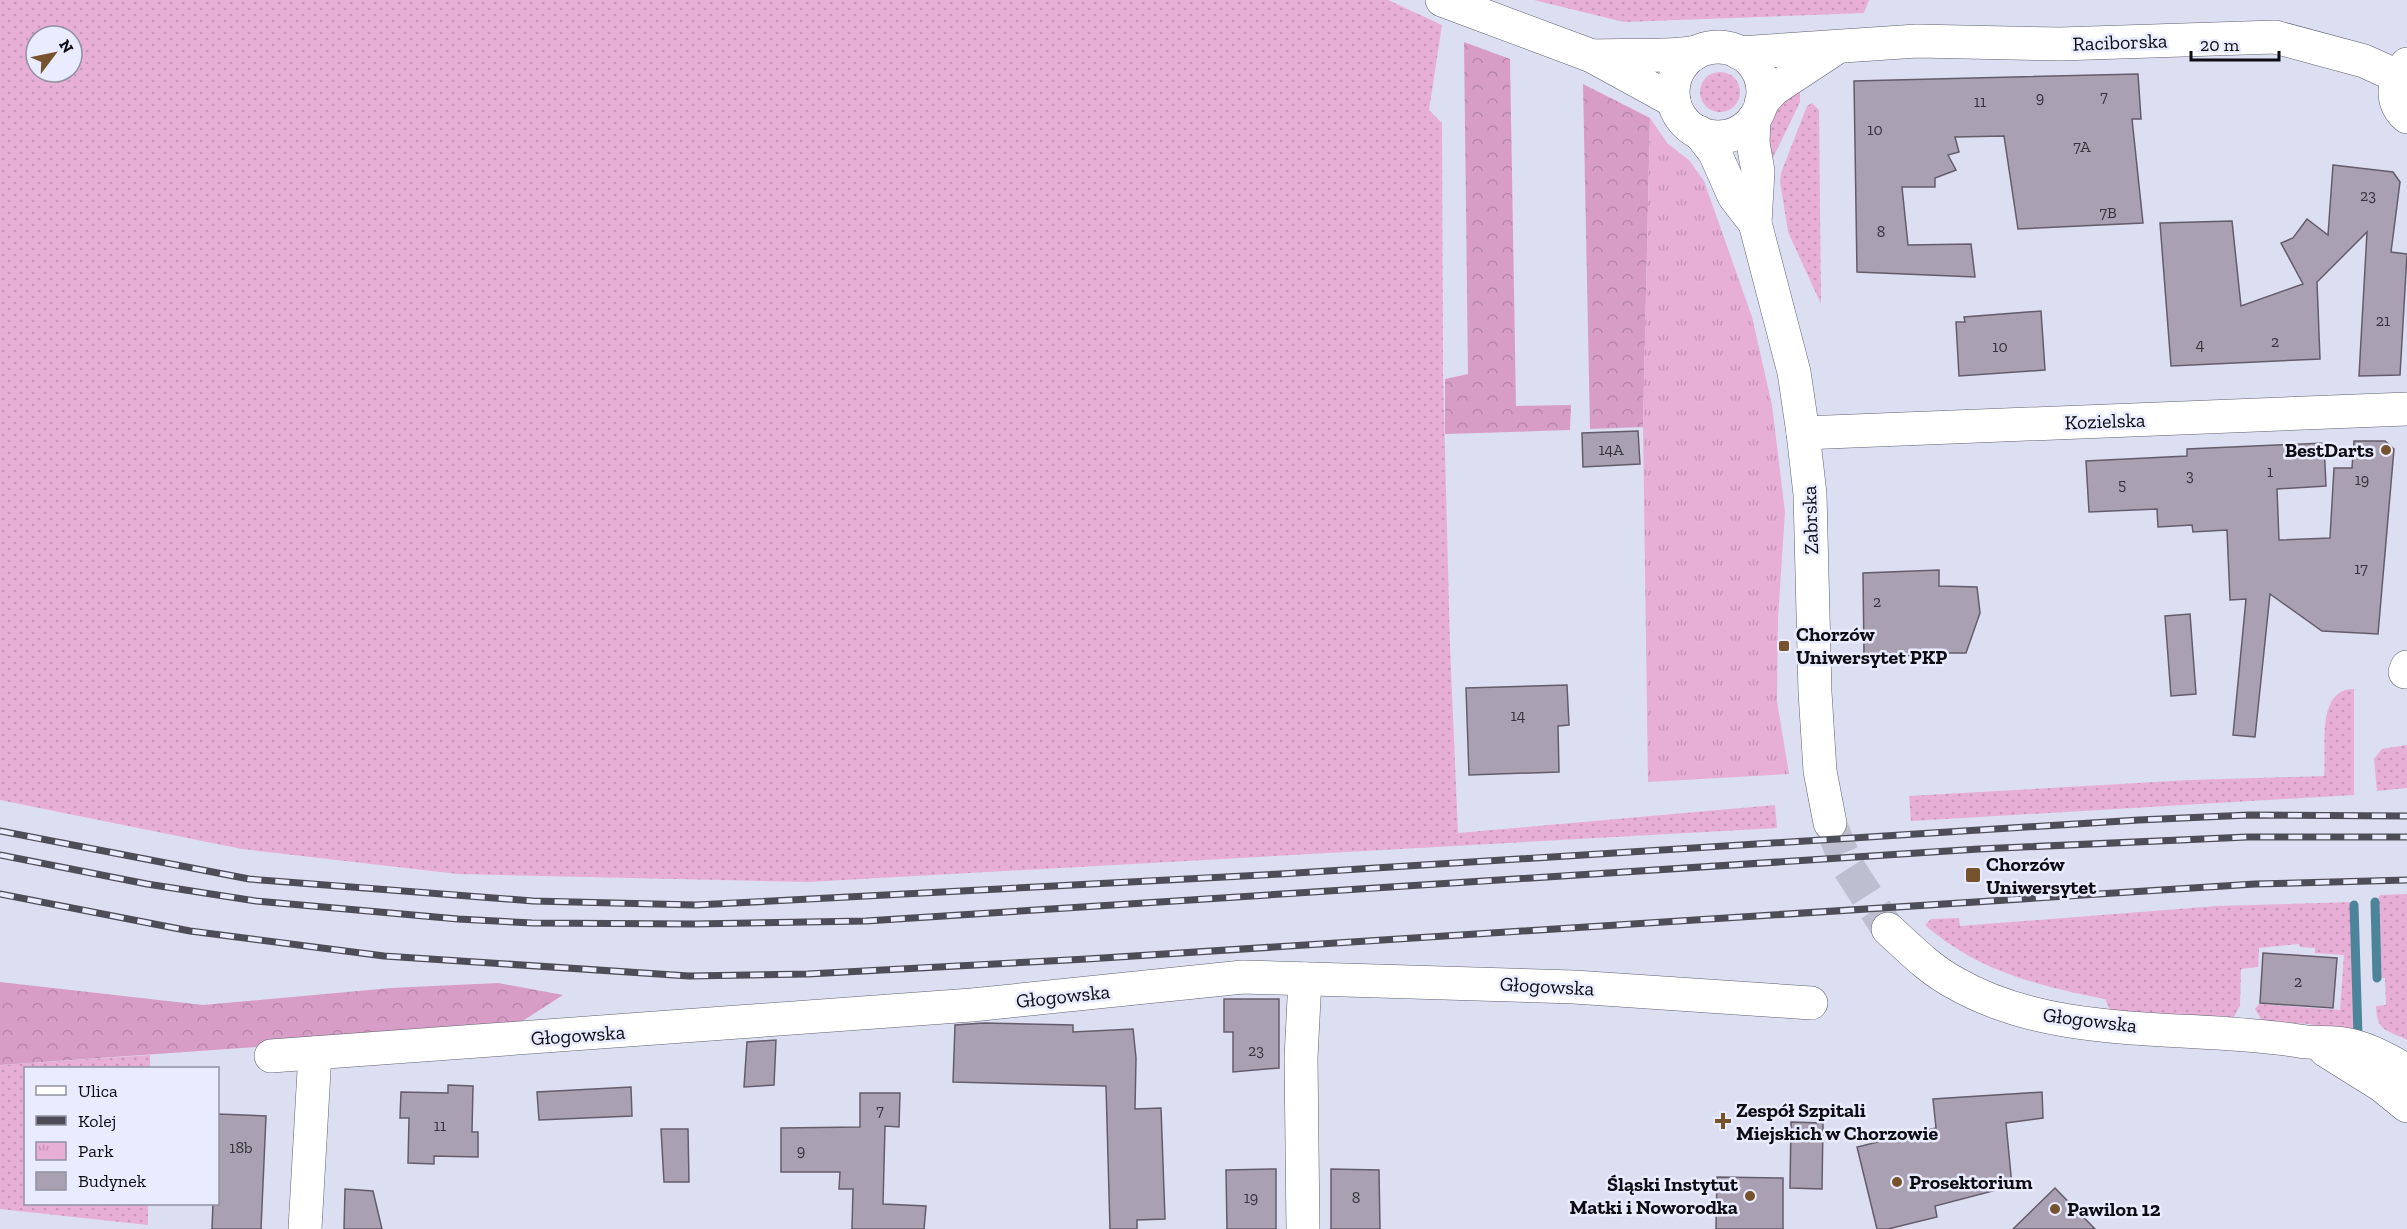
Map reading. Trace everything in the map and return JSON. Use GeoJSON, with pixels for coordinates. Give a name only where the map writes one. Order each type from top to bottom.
{"type":"FeatureCollection","features":[{"type":"Feature","properties":{"kind":"street"},"geometry":{"type":"LineString","coordinates":[[1454,3],[1592,56],[1674,101]]}},
{"type":"Feature","properties":{"kind":"street","name":"Raciborska"},"geometry":{"type":"LineString","coordinates":[[1739,53],[1917,41],[2060,44],[2275,37],[2402,70]]}},
{"type":"Feature","properties":{"kind":"street"},"geometry":{"type":"LineString","coordinates":[[1592,56],[1637,53],[1675,56],[1718,47],[1739,53],[1757,70],[1762,86],[1758,111],[1747,126],[1729,136],[1708,136],[1698,132],[1683,119],[1674,101],[1673,90],[1680,68],[1697,52]]}},
{"type":"Feature","properties":{"kind":"street","name":"Raciborska"},"geometry":{"type":"LineString","coordinates":[[1758,111],[1774,89],[1836,48]]}},
{"type":"Feature","properties":{"kind":"street"},"geometry":{"type":"LineString","coordinates":[[2402,70],[2396,100],[2407,117]]}},
{"type":"Feature","properties":{"kind":"street","name":"Zabrska"},"geometry":{"type":"LineString","coordinates":[[1758,111],[1753,143],[1758,171],[1755,223],[1794,372],[1803,433],[1810,494],[1815,692],[1820,771],[1830,823]]}},
{"type":"Feature","properties":{"kind":"street","name":"Zabrska"},"geometry":{"type":"LineString","coordinates":[[1698,132],[1715,153],[1734,196],[1755,223]]}},
{"type":"Feature","properties":{"kind":"street","name":"Kozielska"},"geometry":{"type":"LineString","coordinates":[[1803,433],[2407,409]]}},
{"type":"Feature","properties":{"kind":"street","name":"Głogowska"},"geometry":{"type":"LineString","coordinates":[[1888,929],[1911,952],[1944,977],[1981,996],[2022,1010],[2088,1022],[2247,1035],[2316,1044],[2348,1044],[2378,1055],[2407,1071]]}},
{"type":"Feature","properties":{"kind":"street","name":"Głogowska"},"geometry":{"type":"LineString","coordinates":[[271,1056],[972,1005],[1243,977],[1574,987],[1811,1003]]}},
{"type":"Feature","properties":{"kind":"street"},"geometry":{"type":"LineString","coordinates":[[1303,1229],[1301,1058],[1305,979]]}},
{"type":"Feature","properties":{"kind":"street","name":"Głogowska"},"geometry":{"type":"LineString","coordinates":[[2316,1044],[2381,1085],[2407,1106]]}},
{"type":"Feature","properties":{"kind":"street"},"geometry":{"type":"LineString","coordinates":[[305,1229],[315,1053]]}},
{"type":"Feature","properties":{"kind":"green space"},"geometry":{"type":"Polygon","coordinates":[[[0,0],[1388,0],[1442,25],[1429,110],[1442,123],[1443,373],[1450,646],[1458,833],[1775,805],[1777,828],[808,882],[458,874],[242,849],[0,800],[0,0]]]}},
{"type":"Feature","properties":{"kind":"green space"},"geometry":{"type":"Polygon","coordinates":[[[1534,0],[1869,0],[1864,13],[1624,22],[1534,0]]]}},
{"type":"Feature","properties":{"kind":"green space"},"geometry":{"type":"Polygon","coordinates":[[[1464,42],[1510,59],[1516,406],[1571,405],[1570,430],[1445,434],[1445,379],[1468,374],[1464,42]]]}},
{"type":"Feature","properties":{"kind":"green space"},"geometry":{"type":"Polygon","coordinates":[[[1720,72],[1728,73],[1734,78],[1739,84],[1739,100],[1734,106],[1728,111],[1720,112],[1712,111],[1706,106],[1701,100],[1700,92],[1701,84],[1706,78],[1712,73],[1720,72]]]}},
{"type":"Feature","properties":{"kind":"green space"},"geometry":{"type":"Polygon","coordinates":[[[1583,84],[1650,118],[1643,427],[1590,429],[1583,84]]]}},
{"type":"Feature","properties":{"kind":"green space"},"geometry":{"type":"Polygon","coordinates":[[[1800,89],[1800,102],[1773,158],[1766,158],[1768,137],[1774,118],[1784,102],[1800,89]]]}},
{"type":"Feature","properties":{"kind":"green space"},"geometry":{"type":"Polygon","coordinates":[[[1812,103],[1819,110],[1821,304],[1788,232],[1780,181],[1807,106],[1812,103]]]}},
{"type":"Feature","properties":{"kind":"green space"},"geometry":{"type":"Polygon","coordinates":[[[1650,118],[1668,144],[1689,160],[1704,181],[1752,317],[1772,405],[1785,512],[1778,618],[1777,701],[1789,774],[1648,782],[1643,427],[1650,118]]]}},
{"type":"Feature","properties":{"kind":"green space"},"geometry":{"type":"Polygon","coordinates":[[[2354,689],[2354,795],[1911,821],[1909,796],[2190,780],[2324,776],[2328,709],[2333,699],[2342,692],[2354,689]]]}},
{"type":"Feature","properties":{"kind":"green space"},"geometry":{"type":"Polygon","coordinates":[[[2407,745],[2407,788],[2377,791],[2374,759],[2382,749],[2407,745]]]}},
{"type":"Feature","properties":{"kind":"green space"},"geometry":{"type":"Polygon","coordinates":[[[2407,894],[2407,1040],[2384,1029],[2378,1021],[2376,1006],[2386,1005],[2385,978],[2377,978],[2375,905],[2380,895],[2407,894]]]}},
{"type":"Feature","properties":{"kind":"green space"},"geometry":{"type":"Polygon","coordinates":[[[2354,902],[2357,1035],[2309,1024],[2262,1021],[2255,1009],[2259,1004],[2340,1010],[2344,955],[2315,953],[2315,948],[2300,947],[2299,944],[2259,948],[2258,967],[2241,969],[2240,1006],[2233,1018],[2110,1010],[2105,999],[2033,982],[1987,965],[1945,941],[1925,925],[1931,919],[1959,918],[1960,926],[2217,906],[2354,902]]]}},
{"type":"Feature","properties":{"kind":"green space"},"geometry":{"type":"Polygon","coordinates":[[[0,982],[203,1005],[391,988],[498,983],[563,995],[510,1029],[0,1065],[0,982]]]}},
{"type":"Feature","properties":{"kind":"green space"},"geometry":{"type":"Polygon","coordinates":[[[150,1055],[150,1067],[24,1067],[24,1205],[148,1205],[148,1225],[0,1209],[0,1065],[150,1055]]]}},
{"type":"Feature","properties":{"kind":"building"},"geometry":{"type":"Polygon","coordinates":[[[2138,74],[2141,119],[2132,119],[2143,223],[2018,229],[2004,136],[1955,137],[1959,152],[1948,155],[1956,170],[1935,178],[1935,187],[1902,187],[1908,245],[1971,244],[1975,277],[1857,272],[1854,81],[2138,74]]]}},
{"type":"Feature","properties":{"kind":"building"},"geometry":{"type":"Polygon","coordinates":[[[2333,165],[2393,172],[2400,182],[2391,252],[2407,254],[2400,375],[2359,376],[2367,232],[2317,282],[2320,359],[2171,366],[2160,223],[2232,221],[2241,306],[2303,284],[2281,243],[2293,238],[2307,219],[2328,235],[2333,165]]]}},
{"type":"Feature","properties":{"kind":"building"},"geometry":{"type":"Polygon","coordinates":[[[2041,311],[2045,370],[1959,376],[1956,322],[1965,322],[1964,317],[2041,311]]]}},
{"type":"Feature","properties":{"kind":"building"},"geometry":{"type":"Polygon","coordinates":[[[1638,431],[1640,464],[1583,467],[1582,433],[1638,431]]]}},
{"type":"Feature","properties":{"kind":"building"},"geometry":{"type":"Polygon","coordinates":[[[2354,441],[2385,441],[2394,449],[2378,634],[2322,631],[2270,594],[2255,737],[2233,735],[2246,599],[2230,600],[2227,530],[2193,532],[2192,525],[2158,527],[2157,509],[2089,512],[2086,461],[2187,456],[2187,449],[2324,443],[2326,486],[2277,489],[2279,540],[2330,538],[2334,468],[2352,468],[2354,441]]]}},
{"type":"Feature","properties":{"kind":"building"},"geometry":{"type":"Polygon","coordinates":[[[1939,570],[1939,586],[1977,587],[1980,613],[1966,653],[1948,653],[1948,656],[1864,655],[1863,573],[1939,570]]]}},
{"type":"Feature","properties":{"kind":"building"},"geometry":{"type":"Polygon","coordinates":[[[2190,614],[2196,694],[2171,696],[2165,616],[2190,614]]]}},
{"type":"Feature","properties":{"kind":"building"},"geometry":{"type":"Polygon","coordinates":[[[1567,685],[1569,725],[1558,726],[1559,772],[1469,775],[1466,688],[1567,685]]]}},
{"type":"Feature","properties":{"kind":"building"},"geometry":{"type":"Polygon","coordinates":[[[2263,953],[2337,958],[2333,1008],[2260,1003],[2263,953]]]}},
{"type":"Feature","properties":{"kind":"building"},"geometry":{"type":"Polygon","coordinates":[[[1224,999],[1279,999],[1279,1068],[1233,1072],[1233,1032],[1224,1032],[1224,999]]]}},
{"type":"Feature","properties":{"kind":"building"},"geometry":{"type":"Polygon","coordinates":[[[984,1023],[1073,1025],[1073,1032],[1133,1029],[1136,1058],[1135,1109],[1161,1108],[1165,1219],[1137,1220],[1137,1229],[1110,1229],[1106,1086],[953,1082],[955,1025],[984,1023]]]}},
{"type":"Feature","properties":{"kind":"building"},"geometry":{"type":"Polygon","coordinates":[[[776,1040],[774,1085],[744,1087],[747,1042],[776,1040]]]}},
{"type":"Feature","properties":{"kind":"building"},"geometry":{"type":"Polygon","coordinates":[[[448,1085],[473,1086],[472,1132],[478,1132],[478,1157],[434,1156],[434,1164],[408,1163],[409,1118],[400,1118],[401,1092],[448,1093],[448,1085]]]}},
{"type":"Feature","properties":{"kind":"building"},"geometry":{"type":"Polygon","coordinates":[[[631,1087],[632,1116],[539,1120],[537,1092],[631,1087]]]}},
{"type":"Feature","properties":{"kind":"building"},"geometry":{"type":"Polygon","coordinates":[[[2042,1092],[2043,1118],[2006,1123],[2012,1186],[1935,1206],[1937,1217],[1888,1229],[1877,1229],[1857,1147],[1936,1128],[1933,1099],[2042,1092]]]}},
{"type":"Feature","properties":{"kind":"building"},"geometry":{"type":"Polygon","coordinates":[[[860,1093],[900,1093],[899,1127],[885,1126],[883,1204],[926,1206],[924,1229],[852,1229],[853,1189],[839,1189],[840,1172],[781,1172],[781,1128],[860,1127],[860,1093]]]}},
{"type":"Feature","properties":{"kind":"building"},"geometry":{"type":"Polygon","coordinates":[[[219,1114],[266,1116],[261,1229],[212,1229],[213,1205],[219,1205],[219,1114]]]}},
{"type":"Feature","properties":{"kind":"building"},"geometry":{"type":"Polygon","coordinates":[[[1791,1122],[1823,1123],[1822,1189],[1790,1188],[1791,1122]]]}},
{"type":"Feature","properties":{"kind":"building"},"geometry":{"type":"Polygon","coordinates":[[[661,1129],[688,1129],[689,1182],[664,1182],[661,1129]]]}},
{"type":"Feature","properties":{"kind":"building"},"geometry":{"type":"Polygon","coordinates":[[[1276,1169],[1276,1229],[1227,1229],[1226,1170],[1276,1169]]]}},
{"type":"Feature","properties":{"kind":"building"},"geometry":{"type":"Polygon","coordinates":[[[1331,1169],[1379,1170],[1380,1229],[1331,1229],[1331,1169]]]}},
{"type":"Feature","properties":{"kind":"building","name":"Śląski Instytut Matki i Noworodka"},"geometry":{"type":"Polygon","coordinates":[[[1717,1177],[1783,1178],[1783,1229],[1716,1229],[1717,1177]]]}},
{"type":"Feature","properties":{"kind":"building","name":"Pawilon 12"},"geometry":{"type":"Polygon","coordinates":[[[2055,1188],[2095,1229],[2013,1229],[2055,1188]]]}},
{"type":"Feature","properties":{"kind":"building"},"geometry":{"type":"Polygon","coordinates":[[[345,1189],[373,1191],[382,1229],[344,1229],[345,1189]]]}},
{"type":"Feature","properties":{"kind":"waterway"},"geometry":{"type":"LineString","coordinates":[[2375,902],[2377,978]]}},
{"type":"Feature","properties":{"kind":"waterway"},"geometry":{"type":"LineString","coordinates":[[2354,905],[2358,1036]]}},
{"type":"Feature","properties":{"kind":"tunnel"},"geometry":{"type":"LineString","coordinates":[[1830,823],[1847,865],[1888,929]]}},
{"type":"Feature","properties":{"kind":"railway"},"geometry":{"type":"LineString","coordinates":[[0,831],[249,879],[533,901],[696,905],[1280,874],[2139,820],[2249,815],[2407,816]]}},
{"type":"Feature","properties":{"kind":"railway"},"geometry":{"type":"LineString","coordinates":[[0,855],[147,884],[256,901],[458,919],[532,923],[694,924],[866,921],[1979,849],[2247,837],[2407,837]]}},
{"type":"Feature","properties":{"kind":"railway"},"geometry":{"type":"LineString","coordinates":[[0,894],[190,931],[384,956],[689,976],[808,974],[1087,959],[2255,884],[2407,880]]}},
{"type":"Feature","properties":{"kind":"place","name":"BestDarts"},"geometry":{"type":"Point","coordinates":[2386,450]}},
{"type":"Feature","properties":{"kind":"place","name":"Chorzów Uniwersytet PKP"},"geometry":{"type":"Point","coordinates":[1784,646]}},
{"type":"Feature","properties":{"kind":"place","name":"Chorzów Uniwersytet"},"geometry":{"type":"Point","coordinates":[1973,875]}},
{"type":"Feature","properties":{"kind":"place","name":"Zespół Szpitali Miejskich w Chorzowie"},"geometry":{"type":"Point","coordinates":[1723,1121]}},
{"type":"Feature","properties":{"kind":"place","name":"Prosektorium"},"geometry":{"type":"Point","coordinates":[1897,1182]}},
{"type":"Feature","properties":{"kind":"place","name":"Śląski Instytut Matki i Noworodka"},"geometry":{"type":"Point","coordinates":[1750,1196]}},
{"type":"Feature","properties":{"kind":"place","name":"Pawilon 12"},"geometry":{"type":"Point","coordinates":[2055,1209]}}]}
